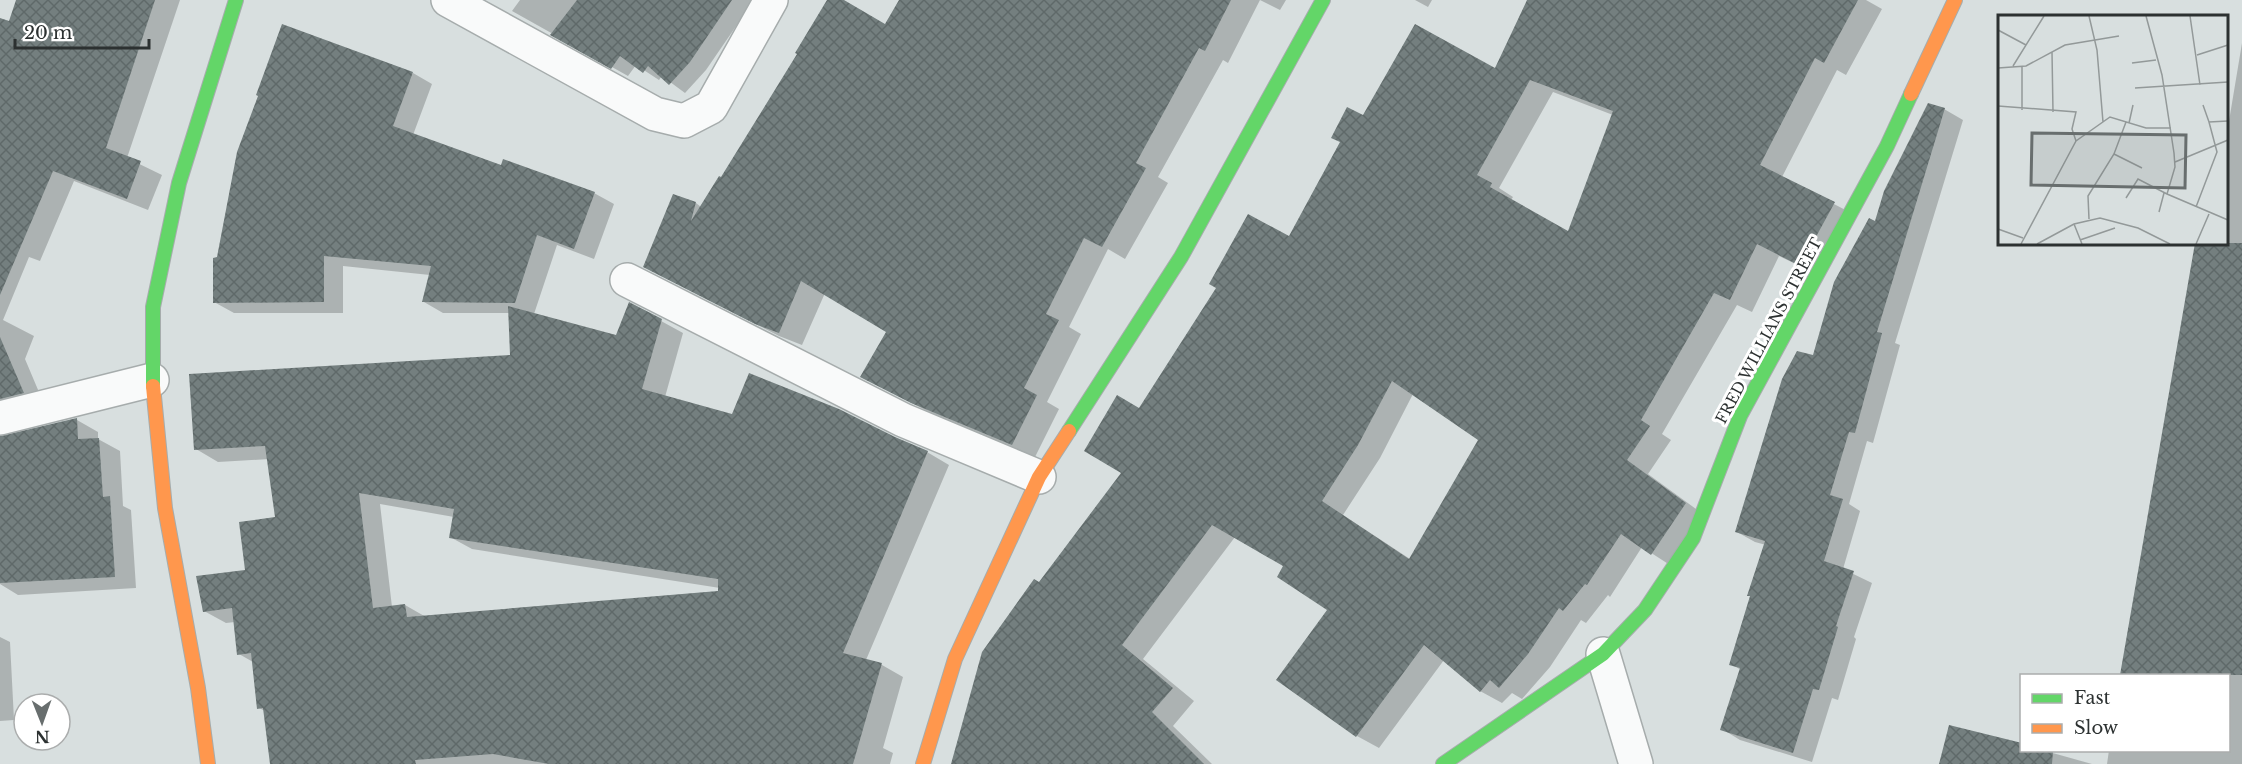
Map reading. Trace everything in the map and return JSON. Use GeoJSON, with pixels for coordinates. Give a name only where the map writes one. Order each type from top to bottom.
{"type":"FeatureCollection","features":[{"type":"Feature","properties":{"kind":"street"},"geometry":{"type":"LineString","coordinates":[[207,764],[198,688],[165,508],[152,380],[153,307],[179,183],[236,0]]}},
{"type":"Feature","properties":{"kind":"street"},"geometry":{"type":"LineString","coordinates":[[448,0],[656,114],[684,122],[711,107],[771,0]]}},
{"type":"Feature","properties":{"kind":"street"},"geometry":{"type":"LineString","coordinates":[[923,764],[954,659],[1039,477],[1181,257],[1323,0]]}},
{"type":"Feature","properties":{"kind":"street","name":"FRED WILLIANS STREET"},"geometry":{"type":"LineString","coordinates":[[1443,764],[1603,654],[1645,610],[1692,537],[1740,416],[1887,146],[1955,0]]}},
{"type":"Feature","properties":{"kind":"street"},"geometry":{"type":"LineString","coordinates":[[627,280],[903,420],[1039,477]]}},
{"type":"Feature","properties":{"kind":"street"},"geometry":{"type":"LineString","coordinates":[[0,417],[152,380]]}},
{"type":"Feature","properties":{"kind":"street"},"geometry":{"type":"LineString","coordinates":[[1603,654],[1636,764]]}},
{"type":"Feature","properties":{"kind":"building"},"geometry":{"type":"Polygon","coordinates":[[[16,0],[155,0],[106,148],[141,161],[127,199],[53,171],[0,295],[0,18],[9,21],[16,0]]]}},
{"type":"Feature","properties":{"kind":"building"},"geometry":{"type":"Polygon","coordinates":[[[577,0],[732,0],[690,62],[669,85],[648,66],[643,73],[620,56],[611,69],[550,35],[577,0]]]}},
{"type":"Feature","properties":{"kind":"building"},"geometry":{"type":"Polygon","coordinates":[[[827,0],[844,0],[885,24],[899,0],[1231,0],[1205,51],[1199,48],[1136,163],[1146,168],[1102,247],[1084,238],[1046,314],[1059,320],[1024,388],[1037,395],[1012,445],[911,403],[860,377],[886,332],[801,281],[779,333],[755,324],[643,267],[673,194],[696,202],[691,221],[797,54],[795,53],[827,0]]]}},
{"type":"Feature","properties":{"kind":"building"},"geometry":{"type":"Polygon","coordinates":[[[1527,0],[1858,0],[1824,63],[1815,58],[1760,165],[1835,202],[1800,266],[1757,244],[1730,300],[1714,293],[1641,420],[1650,426],[1627,460],[1686,503],[1651,555],[1621,534],[1587,585],[1585,584],[1563,611],[1559,608],[1528,654],[1499,688],[1490,680],[1480,692],[1424,645],[1356,737],[1276,680],[1327,610],[1277,577],[1283,566],[1212,525],[1122,645],[1173,688],[1152,712],[1204,764],[951,764],[982,652],[1034,579],[1039,582],[1121,473],[1084,451],[1117,395],[1139,408],[1216,288],[1209,284],[1248,214],[1289,236],[1340,142],[1331,138],[1347,107],[1363,115],[1415,24],[1495,68],[1527,0]],[[1530,80],[1477,175],[1492,183],[1490,187],[1568,231],[1613,111],[1530,80]],[[1392,381],[1358,445],[1322,501],[1409,559],[1478,440],[1392,381]]]}},
{"type":"Feature","properties":{"kind":"building"},"geometry":{"type":"Polygon","coordinates":[[[282,24],[413,72],[393,126],[501,165],[503,159],[595,192],[574,249],[537,235],[515,303],[422,302],[431,266],[324,256],[324,302],[213,303],[213,258],[217,257],[237,152],[282,24]]]}},
{"type":"Feature","properties":{"kind":"building"},"geometry":{"type":"Polygon","coordinates":[[[1928,103],[1945,108],[1877,332],[1882,333],[1855,433],[1849,432],[1830,495],[1843,499],[1824,561],[1854,571],[1819,690],[1813,689],[1793,753],[1720,730],[1740,668],[1729,665],[1750,596],[1747,596],[1765,541],[1735,532],[1782,379],[1797,351],[1813,355],[1834,282],[1869,218],[1875,221],[1884,191],[1928,103]]]}},
{"type":"Feature","properties":{"kind":"building"},"geometry":{"type":"Polygon","coordinates":[[[2242,243],[2242,675],[2120,674],[2195,244],[2242,243]]]}},
{"type":"Feature","properties":{"kind":"building"},"geometry":{"type":"Polygon","coordinates":[[[629,302],[662,319],[642,389],[732,414],[749,373],[839,409],[928,451],[843,653],[882,663],[853,764],[549,764],[493,754],[415,760],[416,764],[270,764],[263,708],[257,709],[251,653],[237,655],[232,608],[203,612],[196,576],[245,570],[239,522],[275,517],[265,446],[194,450],[189,374],[510,355],[508,306],[616,335],[629,302]],[[359,493],[373,608],[405,604],[407,617],[718,591],[718,579],[449,538],[454,509],[359,493]]]}},
{"type":"Feature","properties":{"kind":"building"},"geometry":{"type":"Polygon","coordinates":[[[0,337],[24,393],[0,399],[0,337]]]}},
{"type":"Feature","properties":{"kind":"building"},"geometry":{"type":"Polygon","coordinates":[[[77,418],[78,439],[99,438],[103,497],[110,496],[115,577],[0,583],[0,436],[77,418]]]}},
{"type":"Feature","properties":{"kind":"building"},"geometry":{"type":"Polygon","coordinates":[[[1949,725],[2020,743],[2020,752],[2053,752],[2052,764],[1939,764],[1949,725]]]}},
{"type":"Feature","properties":{"kind":"traffic: fast"},"geometry":{"type":"LineString","coordinates":[[153,386],[153,307],[179,183],[236,0]]}},
{"type":"Feature","properties":{"kind":"traffic: fast"},"geometry":{"type":"LineString","coordinates":[[1069,431],[1181,257],[1323,0]]}},
{"type":"Feature","properties":{"kind":"traffic: fast"},"geometry":{"type":"LineString","coordinates":[[1443,764],[1603,654],[1645,610],[1693,538],[1740,416],[1887,146],[1911,94]]}},
{"type":"Feature","properties":{"kind":"traffic: slow"},"geometry":{"type":"LineString","coordinates":[[1911,94],[1955,0]]}},
{"type":"Feature","properties":{"kind":"traffic: slow"},"geometry":{"type":"LineString","coordinates":[[153,386],[165,508],[198,688],[208,764]]}},
{"type":"Feature","properties":{"kind":"traffic: slow"},"geometry":{"type":"LineString","coordinates":[[923,764],[955,659],[1039,477],[1069,431]]}}]}
